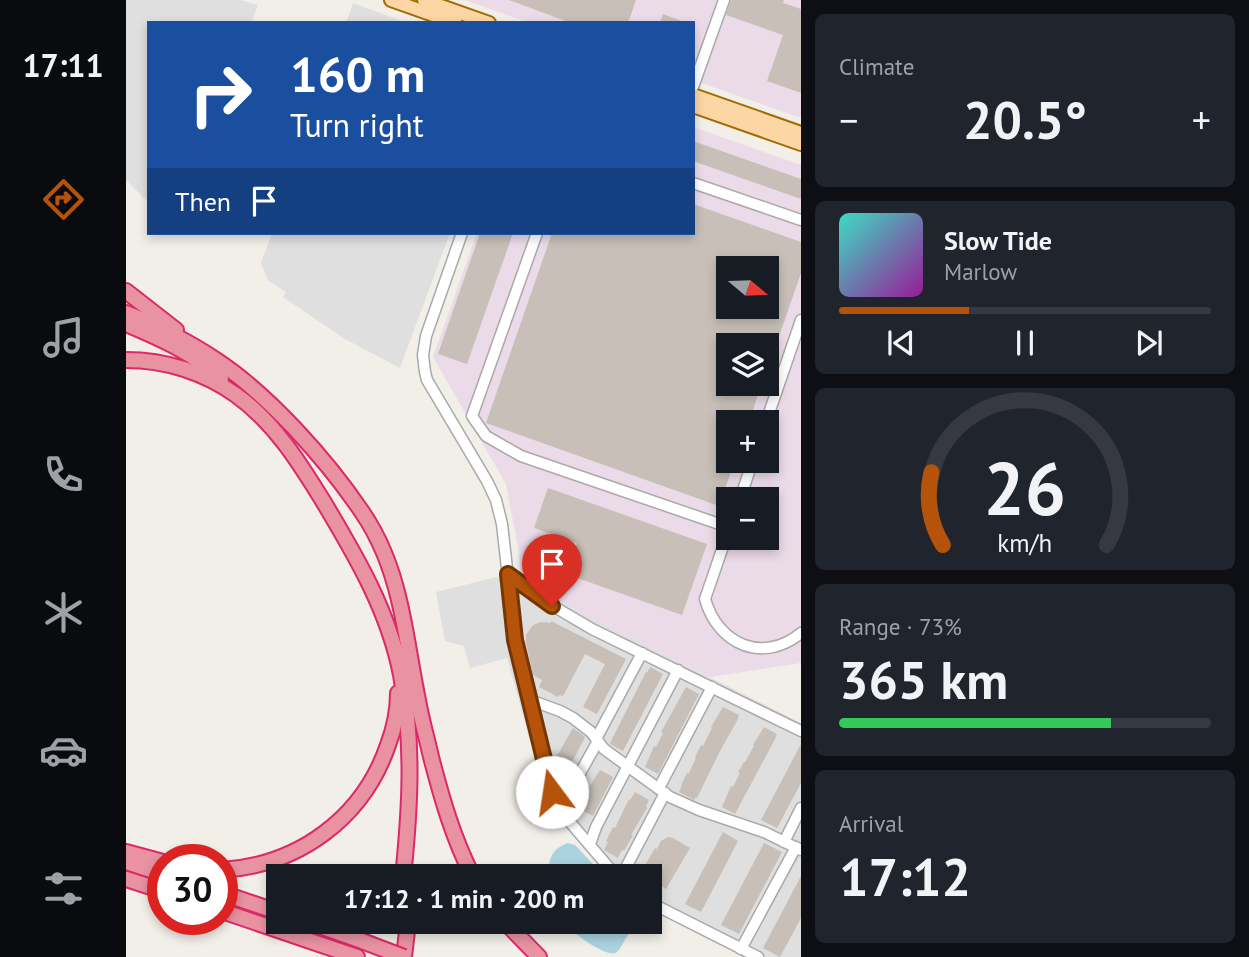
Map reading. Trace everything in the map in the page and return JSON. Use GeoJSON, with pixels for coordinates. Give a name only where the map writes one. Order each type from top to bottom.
{"type":"FeatureCollection","features":[{"type":"Feature","properties":{"kind":"highway"},"geometry":{"type":"LineString","coordinates":[[126,291],[259,394],[331,471],[363,514],[394,582],[418,705],[446,814],[467,864]]}},
{"type":"Feature","properties":{"kind":"highway"},"geometry":{"type":"LineString","coordinates":[[126,313],[167,332],[216,360]]}},
{"type":"Feature","properties":{"kind":"highway"},"geometry":{"type":"LineString","coordinates":[[126,324],[211,369],[271,427],[293,453],[340,529],[380,603],[397,656],[409,727],[408,816],[404,864]]}},
{"type":"Feature","properties":{"kind":"highway"},"geometry":{"type":"LineString","coordinates":[[126,360],[156,362],[182,368],[209,379],[239,397]]}},
{"type":"Feature","properties":{"kind":"highway"},"geometry":{"type":"LineString","coordinates":[[238,868],[255,865],[297,851],[334,827],[358,801],[380,766],[394,726],[398,697],[397,656]]}},
{"type":"Feature","properties":{"kind":"highway"},"geometry":{"type":"LineString","coordinates":[[413,864],[419,784],[418,705]]}},
{"type":"Feature","properties":{"kind":"highway"},"geometry":{"type":"LineString","coordinates":[[126,852],[147,858]]}},
{"type":"Feature","properties":{"kind":"highway"},"geometry":{"type":"LineString","coordinates":[[126,862],[147,869]]}},
{"type":"Feature","properties":{"kind":"highway"},"geometry":{"type":"LineString","coordinates":[[126,879],[147,886]]}},
{"type":"Feature","properties":{"kind":"highway"},"geometry":{"type":"LineString","coordinates":[[238,898],[266,908]]}},
{"type":"Feature","properties":{"kind":"highway"},"geometry":{"type":"LineString","coordinates":[[238,916],[357,957]]}},
{"type":"Feature","properties":{"kind":"highway"},"geometry":{"type":"LineString","coordinates":[[238,917],[327,957]]}},
{"type":"Feature","properties":{"kind":"highway"},"geometry":{"type":"LineString","coordinates":[[342,934],[404,957],[407,934]]}},
{"type":"Feature","properties":{"kind":"highway"},"geometry":{"type":"LineString","coordinates":[[395,957],[398,934]]}},
{"type":"Feature","properties":{"kind":"highway"},"geometry":{"type":"LineString","coordinates":[[517,934],[539,957]]}},
{"type":"Feature","properties":{"kind":"main road"},"geometry":{"type":"LineString","coordinates":[[391,0],[450,21]]}},
{"type":"Feature","properties":{"kind":"main road"},"geometry":{"type":"LineString","coordinates":[[425,0],[483,21]]}},
{"type":"Feature","properties":{"kind":"main road"},"geometry":{"type":"LineString","coordinates":[[695,95],[801,133]]}},
{"type":"Feature","properties":{"kind":"main road"},"geometry":{"type":"LineString","coordinates":[[695,107],[801,144]]}},
{"type":"Feature","properties":{"kind":"street"},"geometry":{"type":"LineString","coordinates":[[695,81],[724,0]]}},
{"type":"Feature","properties":{"kind":"street"},"geometry":{"type":"LineString","coordinates":[[695,184],[801,220]]}},
{"type":"Feature","properties":{"kind":"street"},"geometry":{"type":"LineString","coordinates":[[461,235],[426,336],[425,372],[427,380],[496,500],[502,524],[515,640],[552,792],[560,809],[608,864]]}},
{"type":"Feature","properties":{"kind":"street"},"geometry":{"type":"LineString","coordinates":[[536,235],[472,416],[486,436],[521,456],[716,523]]}},
{"type":"Feature","properties":{"kind":"street"},"geometry":{"type":"LineString","coordinates":[[770,410],[801,320]]}},
{"type":"Feature","properties":{"kind":"street"},"geometry":{"type":"LineString","coordinates":[[722,550],[705,599],[715,622],[734,640],[749,647],[782,645],[801,633]]}},
{"type":"Feature","properties":{"kind":"street"},"geometry":{"type":"LineString","coordinates":[[508,574],[552,606],[592,629],[801,731]]}},
{"type":"Feature","properties":{"kind":"street"},"geometry":{"type":"LineString","coordinates":[[560,809],[642,653]]}},
{"type":"Feature","properties":{"kind":"street"},"geometry":{"type":"LineString","coordinates":[[590,844],[596,827],[678,670]]}},
{"type":"Feature","properties":{"kind":"street"},"geometry":{"type":"LineString","coordinates":[[626,864],[712,687]]}},
{"type":"Feature","properties":{"kind":"street"},"geometry":{"type":"LineString","coordinates":[[530,700],[567,714],[591,732],[604,749],[662,791],[699,810],[764,832],[798,848],[741,949]]}},
{"type":"Feature","properties":{"kind":"street"},"geometry":{"type":"LineString","coordinates":[[784,842],[801,808]]}},
{"type":"Feature","properties":{"kind":"street"},"geometry":{"type":"LineString","coordinates":[[662,909],[758,957]]}},
{"type":"Feature","properties":{"kind":"shaded area"},"geometry":{"type":"Polygon","coordinates":[[[126,0],[241,0],[258,5],[252,21],[147,21],[147,201],[126,180],[126,0]]]}},
{"type":"Feature","properties":{"kind":"shaded area"},"geometry":{"type":"Polygon","coordinates":[[[465,0],[801,0],[801,118],[695,81],[695,21],[524,21],[465,0]]]}},
{"type":"Feature","properties":{"kind":"shaded area"},"geometry":{"type":"Polygon","coordinates":[[[353,3],[402,21],[347,21],[353,3]]]}},
{"type":"Feature","properties":{"kind":"shaded area"},"geometry":{"type":"Polygon","coordinates":[[[695,128],[801,165],[801,663],[710,677],[558,601],[530,583],[521,571],[506,484],[433,357],[476,235],[695,235],[695,128]]]}},
{"type":"Feature","properties":{"kind":"shaded area"},"geometry":{"type":"Polygon","coordinates":[[[271,235],[449,235],[400,368],[345,339],[283,297],[286,292],[268,280],[261,263],[271,235]]]}},
{"type":"Feature","properties":{"kind":"shaded area"},"geometry":{"type":"Polygon","coordinates":[[[521,571],[530,583],[558,601],[801,723],[801,957],[748,957],[662,913],[662,864],[599,864],[547,801],[507,658],[470,668],[464,646],[445,641],[436,592],[521,571]]]}},
{"type":"Feature","properties":{"kind":"water"},"geometry":{"type":"Polygon","coordinates":[[[568,843],[575,845],[593,864],[549,864],[558,848],[568,843]]]}},
{"type":"Feature","properties":{"kind":"water"},"geometry":{"type":"Polygon","coordinates":[[[576,934],[629,934],[616,953],[604,951],[576,934]]]}},
{"type":"Feature","properties":{"kind":"building"},"geometry":{"type":"Polygon","coordinates":[[[509,0],[636,0],[629,21],[566,21],[509,0]]]}},
{"type":"Feature","properties":{"kind":"building"},"geometry":{"type":"Polygon","coordinates":[[[731,0],[784,0],[783,3],[801,9],[801,93],[767,81],[783,35],[726,15],[731,0]]]}},
{"type":"Feature","properties":{"kind":"building"},"geometry":{"type":"Polygon","coordinates":[[[663,14],[681,21],[661,21],[663,14]]]}},
{"type":"Feature","properties":{"kind":"building"},"geometry":{"type":"Polygon","coordinates":[[[695,142],[801,179],[801,199],[695,162],[695,142]]]}},
{"type":"Feature","properties":{"kind":"building"},"geometry":{"type":"Polygon","coordinates":[[[695,205],[801,242],[801,273],[779,336],[779,333],[716,333],[716,396],[758,396],[753,410],[716,410],[716,473],[730,473],[726,487],[716,487],[716,505],[486,423],[551,235],[695,235],[695,205]]]}},
{"type":"Feature","properties":{"kind":"building"},"geometry":{"type":"Polygon","coordinates":[[[479,235],[512,235],[467,364],[438,354],[479,235]]]}},
{"type":"Feature","properties":{"kind":"building"},"geometry":{"type":"Polygon","coordinates":[[[548,488],[707,544],[682,615],[566,574],[577,543],[534,528],[548,488]]]}},
{"type":"Feature","properties":{"kind":"building"},"geometry":{"type":"Polygon","coordinates":[[[551,621],[626,659],[597,714],[583,707],[605,664],[585,654],[563,696],[558,697],[539,687],[542,680],[533,675],[526,635],[533,625],[551,621]]]}},
{"type":"Feature","properties":{"kind":"building"},"geometry":{"type":"Polygon","coordinates":[[[650,667],[663,674],[623,751],[610,744],[650,667]]]}},
{"type":"Feature","properties":{"kind":"building"},"geometry":{"type":"Polygon","coordinates":[[[686,687],[699,694],[658,774],[645,767],[686,687]]]}},
{"type":"Feature","properties":{"kind":"building"},"geometry":{"type":"Polygon","coordinates":[[[723,707],[739,715],[694,800],[679,792],[681,785],[723,707]]]}},
{"type":"Feature","properties":{"kind":"building"},"geometry":{"type":"Polygon","coordinates":[[[764,727],[777,734],[735,814],[722,807],[740,773],[738,772],[764,727]]]}},
{"type":"Feature","properties":{"kind":"building"},"geometry":{"type":"Polygon","coordinates":[[[573,728],[585,737],[566,774],[554,768],[554,761],[573,728]]]}},
{"type":"Feature","properties":{"kind":"building"},"geometry":{"type":"Polygon","coordinates":[[[801,744],[801,783],[777,828],[761,820],[801,744]]]}},
{"type":"Feature","properties":{"kind":"building"},"geometry":{"type":"Polygon","coordinates":[[[600,770],[613,777],[593,816],[579,809],[600,770]]]}},
{"type":"Feature","properties":{"kind":"building"},"geometry":{"type":"Polygon","coordinates":[[[635,792],[649,800],[647,808],[618,858],[604,850],[608,842],[606,841],[635,792]]]}},
{"type":"Feature","properties":{"kind":"building"},"geometry":{"type":"Polygon","coordinates":[[[723,832],[738,841],[701,912],[685,904],[723,832]]]}},
{"type":"Feature","properties":{"kind":"building"},"geometry":{"type":"Polygon","coordinates":[[[668,837],[673,838],[690,848],[666,889],[662,887],[662,864],[646,864],[661,841],[668,837]]]}},
{"type":"Feature","properties":{"kind":"building"},"geometry":{"type":"Polygon","coordinates":[[[764,843],[782,852],[739,934],[721,925],[764,843]]]}},
{"type":"Feature","properties":{"kind":"building"},"geometry":{"type":"Polygon","coordinates":[[[801,876],[801,918],[780,957],[763,948],[801,876]]]}},
{"type":"Feature","properties":{"kind":"route"},"geometry":{"type":"LineString","coordinates":[[552,606],[508,574],[515,640],[552,792]]}}]}
